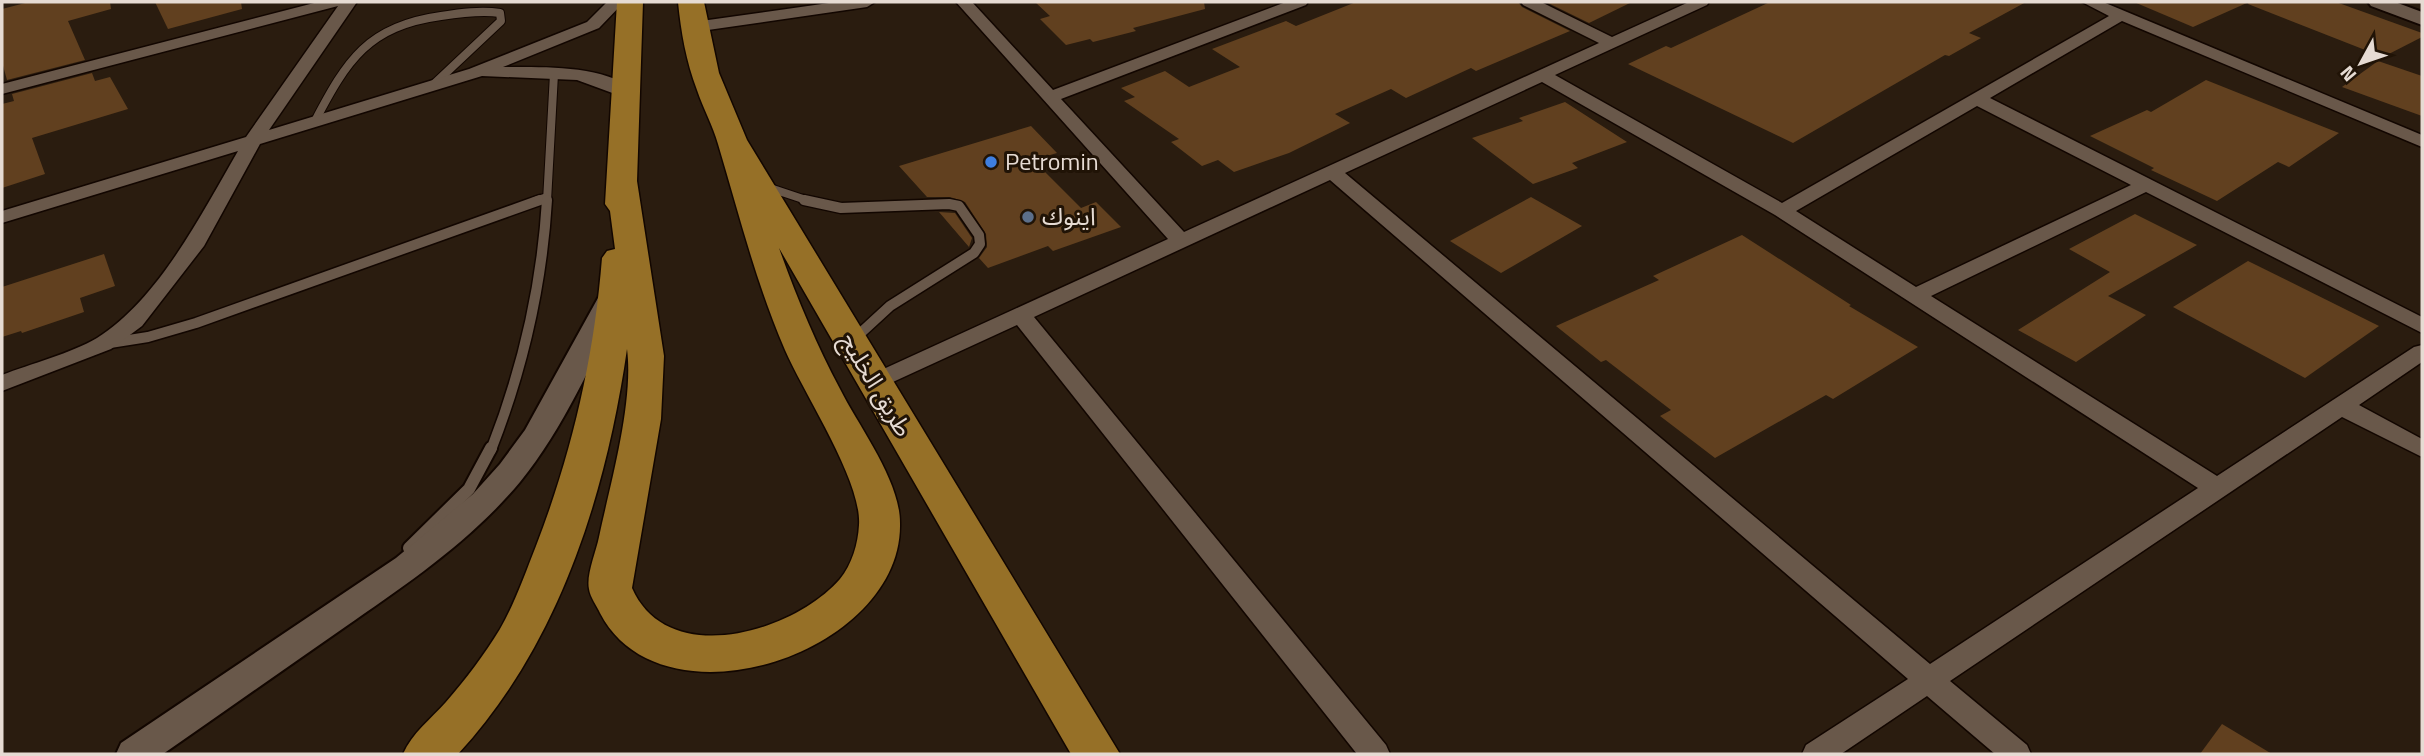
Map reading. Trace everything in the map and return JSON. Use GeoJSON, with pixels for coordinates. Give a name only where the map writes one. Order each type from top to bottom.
{"type":"FeatureCollection","features":[{"type":"Feature","properties":{"kind":"main road"},"geometry":{"type":"LineString","coordinates":[[427,754],[484,690],[511,650],[537,597],[583,467],[604,374],[617,286],[630,2]]}},
{"type":"Feature","properties":{"kind":"main road","name":"طريق الخليج"},"geometry":{"type":"LineString","coordinates":[[692,14],[707,86],[733,140],[1096,754]]}},
{"type":"Feature","properties":{"kind":"main road"},"geometry":{"type":"LineString","coordinates":[[622,181],[646,356],[642,419],[610,588],[621,614],[643,635],[671,649],[707,653],[745,651],[782,641],[820,621],[849,598],[870,570],[879,549],[881,521],[873,493],[819,384],[772,275],[733,140]]}},
{"type":"Feature","properties":{"kind":"street"},"geometry":{"type":"LineString","coordinates":[[2,89],[335,2]]}},
{"type":"Feature","properties":{"kind":"street"},"geometry":{"type":"LineString","coordinates":[[2,383],[103,344],[134,321],[194,246],[254,139],[349,2]]}},
{"type":"Feature","properties":{"kind":"street"},"geometry":{"type":"LineString","coordinates":[[2,218],[475,73],[593,25],[616,2]]}},
{"type":"Feature","properties":{"kind":"street"},"geometry":{"type":"LineString","coordinates":[[692,14],[867,2]]}},
{"type":"Feature","properties":{"kind":"street"},"geometry":{"type":"LineString","coordinates":[[964,2],[1181,242]]}},
{"type":"Feature","properties":{"kind":"street"},"geometry":{"type":"LineString","coordinates":[[1253,2],[1267,14]]}},
{"type":"Feature","properties":{"kind":"street"},"geometry":{"type":"LineString","coordinates":[[1050,97],[1300,2]]}},
{"type":"Feature","properties":{"kind":"street"},"geometry":{"type":"LineString","coordinates":[[1529,2],[1612,43]]}},
{"type":"Feature","properties":{"kind":"street"},"geometry":{"type":"LineString","coordinates":[[874,382],[1701,2]]}},
{"type":"Feature","properties":{"kind":"street"},"geometry":{"type":"LineString","coordinates":[[2090,2],[2422,142]]}},
{"type":"Feature","properties":{"kind":"street"},"geometry":{"type":"LineString","coordinates":[[2378,2],[2416,16]]}},
{"type":"Feature","properties":{"kind":"street"},"geometry":{"type":"LineString","coordinates":[[1782,211],[2122,15]]}},
{"type":"Feature","properties":{"kind":"street"},"geometry":{"type":"LineString","coordinates":[[536,72],[532,64],[533,57],[537,49],[544,45]]}},
{"type":"Feature","properties":{"kind":"street"},"geometry":{"type":"LineString","coordinates":[[475,73],[580,74],[609,82],[626,93]]}},
{"type":"Feature","properties":{"kind":"street"},"geometry":{"type":"LineString","coordinates":[[1542,75],[1782,211],[2217,488]]}},
{"type":"Feature","properties":{"kind":"street"},"geometry":{"type":"LineString","coordinates":[[1978,99],[2422,326]]}},
{"type":"Feature","properties":{"kind":"street"},"geometry":{"type":"LineString","coordinates":[[1332,172],[2016,754]]}},
{"type":"Feature","properties":{"kind":"street"},"geometry":{"type":"LineString","coordinates":[[1915,296],[2146,185]]}},
{"type":"Feature","properties":{"kind":"street"},"geometry":{"type":"LineString","coordinates":[[134,754],[341,615],[448,534],[488,496],[521,459],[549,415],[617,286]]}},
{"type":"Feature","properties":{"kind":"street"},"geometry":{"type":"LineString","coordinates":[[1021,314],[1376,754]]}},
{"type":"Feature","properties":{"kind":"street"},"geometry":{"type":"LineString","coordinates":[[1817,754],[2422,352]]}},
{"type":"Feature","properties":{"kind":"street"},"geometry":{"type":"LineString","coordinates":[[2342,406],[2422,449]]}},
{"type":"Feature","properties":{"kind":"lane"},"geometry":{"type":"LineString","coordinates":[[315,121],[347,64],[367,44],[392,27],[420,18],[489,10],[500,13],[501,21],[433,85]]}},
{"type":"Feature","properties":{"kind":"lane"},"geometry":{"type":"LineString","coordinates":[[341,615],[469,489],[489,454],[505,414],[532,309],[545,227],[554,74]]}},
{"type":"Feature","properties":{"kind":"lane"},"geometry":{"type":"LineString","coordinates":[[760,185],[823,206],[841,208],[959,206],[979,235],[980,244],[974,253],[890,306],[851,342]]}},
{"type":"Feature","properties":{"kind":"lane"},"geometry":{"type":"LineString","coordinates":[[103,344],[148,337],[196,323],[547,197]]}},
{"type":"Feature","properties":{"kind":"building"},"geometry":{"type":"Polygon","coordinates":[[[29,2],[110,2],[111,9],[68,21],[85,60],[7,80],[2,62],[2,9],[29,2]]]}},
{"type":"Feature","properties":{"kind":"building"},"geometry":{"type":"Polygon","coordinates":[[[155,2],[241,2],[242,9],[168,29],[155,2]]]}},
{"type":"Feature","properties":{"kind":"building"},"geometry":{"type":"Polygon","coordinates":[[[1035,2],[1204,2],[1205,9],[1133,28],[1136,31],[1093,42],[1090,39],[1066,45],[1040,19],[1050,16],[1035,2]]]}},
{"type":"Feature","properties":{"kind":"building"},"geometry":{"type":"Polygon","coordinates":[[[1356,2],[1518,2],[1522,7],[1570,31],[1476,71],[1471,68],[1406,98],[1391,89],[1335,114],[1350,123],[1289,153],[1234,172],[1218,160],[1202,166],[1171,142],[1179,139],[1124,101],[1135,97],[1121,88],[1165,71],[1189,87],[1240,67],[1212,49],[1286,21],[1296,26],[1356,2]]]}},
{"type":"Feature","properties":{"kind":"building"},"geometry":{"type":"Polygon","coordinates":[[[1546,2],[1632,2],[1589,23],[1546,2]]]}},
{"type":"Feature","properties":{"kind":"building"},"geometry":{"type":"Polygon","coordinates":[[[1770,2],[2026,2],[1969,33],[1981,38],[1949,56],[1945,55],[1793,143],[1628,64],[1666,46],[1671,48],[1770,2]]]}},
{"type":"Feature","properties":{"kind":"building"},"geometry":{"type":"Polygon","coordinates":[[[2134,2],[2249,2],[2193,27],[2134,2]]]}},
{"type":"Feature","properties":{"kind":"building"},"geometry":{"type":"Polygon","coordinates":[[[2336,2],[2422,33],[2422,37],[2383,57],[2248,4],[2336,2]]]}},
{"type":"Feature","properties":{"kind":"building"},"geometry":{"type":"Polygon","coordinates":[[[2378,61],[2422,76],[2422,116],[2342,87],[2378,61]]]}},
{"type":"Feature","properties":{"kind":"building"},"geometry":{"type":"Polygon","coordinates":[[[92,73],[95,81],[110,77],[128,109],[32,138],[45,174],[2,188],[2,104],[14,101],[12,94],[92,73]]]}},
{"type":"Feature","properties":{"kind":"building"},"geometry":{"type":"Polygon","coordinates":[[[2206,80],[2339,133],[2289,167],[2278,162],[2217,201],[2151,170],[2154,168],[2090,136],[2147,110],[2151,112],[2206,80]]]}},
{"type":"Feature","properties":{"kind":"building"},"geometry":{"type":"Polygon","coordinates":[[[1565,102],[1627,142],[1572,163],[1578,168],[1533,184],[1472,138],[1523,121],[1519,118],[1565,102]]]}},
{"type":"Feature","properties":{"kind":"building"},"geometry":{"type":"Polygon","coordinates":[[[1031,126],[1057,153],[1033,160],[1081,208],[1096,202],[1121,227],[1053,251],[1048,246],[988,268],[979,258],[987,247],[986,234],[965,202],[950,197],[927,197],[899,166],[1031,126]]]}},
{"type":"Feature","properties":{"kind":"building"},"geometry":{"type":"Polygon","coordinates":[[[1531,197],[1582,226],[1501,273],[1450,241],[1531,197]]]}},
{"type":"Feature","properties":{"kind":"building"},"geometry":{"type":"Polygon","coordinates":[[[939,212],[955,213],[972,238],[969,247],[939,212]]]}},
{"type":"Feature","properties":{"kind":"building"},"geometry":{"type":"Polygon","coordinates":[[[2135,214],[2197,245],[2108,296],[2146,315],[2076,362],[2018,330],[2110,272],[2069,249],[2135,214]]]}},
{"type":"Feature","properties":{"kind":"building"},"geometry":{"type":"Polygon","coordinates":[[[1742,235],[1851,305],[1849,306],[1918,347],[1833,399],[1826,395],[1715,458],[1660,416],[1671,410],[1606,360],[1601,362],[1556,326],[1659,280],[1653,276],[1742,235]]]}},
{"type":"Feature","properties":{"kind":"building"},"geometry":{"type":"Polygon","coordinates":[[[104,254],[115,286],[80,298],[84,312],[2,337],[2,287],[104,254]]]}},
{"type":"Feature","properties":{"kind":"building"},"geometry":{"type":"Polygon","coordinates":[[[2248,261],[2379,326],[2305,378],[2173,307],[2248,261]]]}},
{"type":"Feature","properties":{"kind":"building"},"geometry":{"type":"Polygon","coordinates":[[[2222,724],[2272,754],[2200,754],[2222,724]]]}},
{"type":"Feature","properties":{"kind":"place","name":"Petromin"},"geometry":{"type":"Point","coordinates":[991,162]}},
{"type":"Feature","properties":{"kind":"place","name":"اينوك"},"geometry":{"type":"Point","coordinates":[1028,217]}}]}
